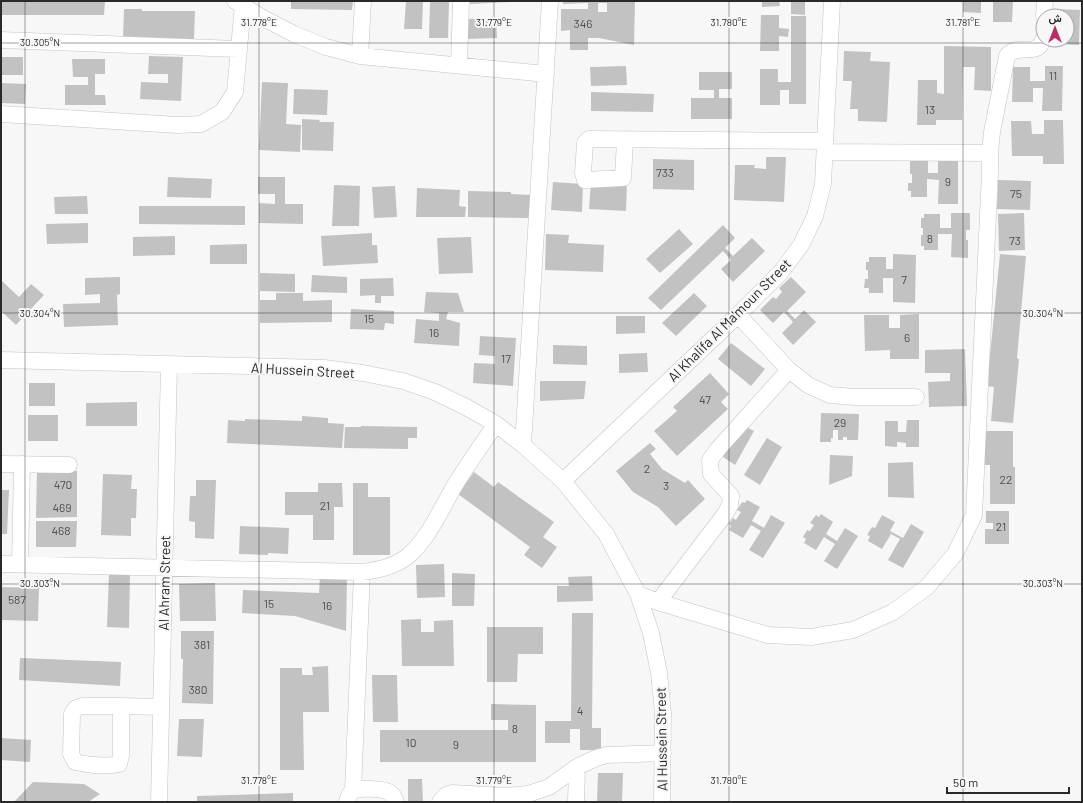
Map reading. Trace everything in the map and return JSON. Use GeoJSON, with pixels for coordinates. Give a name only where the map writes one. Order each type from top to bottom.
{"type":"FeatureCollection","features":[{"type":"Feature","properties":{"kind":"street"},"geometry":{"type":"LineString","coordinates":[[360,56],[363,1]]}},
{"type":"Feature","properties":{"kind":"street"},"geometry":{"type":"LineString","coordinates":[[459,65],[462,1]]}},
{"type":"Feature","properties":{"kind":"street"},"geometry":{"type":"LineString","coordinates":[[523,445],[550,1]]}},
{"type":"Feature","properties":{"kind":"street","name":"Al Khalifa Al Ma'moun Street"},"geometry":{"type":"LineString","coordinates":[[563,481],[738,315],[781,272],[801,245],[815,216],[823,184],[832,1]]}},
{"type":"Feature","properties":{"kind":"street"},"geometry":{"type":"LineString","coordinates":[[239,3],[263,18],[294,34],[326,47],[360,56],[546,74]]}},
{"type":"Feature","properties":{"kind":"street"},"geometry":{"type":"LineString","coordinates":[[1,114],[178,126],[201,124],[222,112],[235,92],[239,3]]}},
{"type":"Feature","properties":{"kind":"street"},"geometry":{"type":"LineString","coordinates":[[1,40],[238,49]]}},
{"type":"Feature","properties":{"kind":"street"},"geometry":{"type":"LineString","coordinates":[[638,594],[658,602],[768,635],[811,637],[853,630],[893,612],[927,587],[955,554],[974,515],[992,132],[1007,56],[1016,50],[1038,48]]}},
{"type":"Feature","properties":{"kind":"street"},"geometry":{"type":"LineString","coordinates":[[625,140],[623,178],[585,180],[583,173],[585,143],[589,139],[625,140],[825,146],[990,153]]}},
{"type":"Feature","properties":{"kind":"street"},"geometry":{"type":"LineString","coordinates":[[738,315],[789,370],[808,385],[830,395],[855,397],[916,397]]}},
{"type":"Feature","properties":{"kind":"street","name":"Al Hussein Street"},"geometry":{"type":"LineString","coordinates":[[1,360],[324,368],[364,373],[403,381],[435,392],[496,424],[523,445],[563,481],[606,534],[638,594],[651,633],[659,673],[663,713],[662,802]]}},
{"type":"Feature","properties":{"kind":"street","name":"Al Ahram Street"},"geometry":{"type":"LineString","coordinates":[[159,802],[169,365]]}},
{"type":"Feature","properties":{"kind":"street"},"geometry":{"type":"LineString","coordinates":[[658,602],[730,506],[731,496],[711,474],[710,460],[789,370]]}},
{"type":"Feature","properties":{"kind":"street"},"geometry":{"type":"LineString","coordinates":[[1,564],[362,572],[378,570],[393,565],[407,557],[418,546],[456,484],[496,424]]}},
{"type":"Feature","properties":{"kind":"street"},"geometry":{"type":"LineString","coordinates":[[1,464],[69,465]]}},
{"type":"Feature","properties":{"kind":"street"},"geometry":{"type":"LineString","coordinates":[[20,564],[22,464]]}},
{"type":"Feature","properties":{"kind":"street"},"geometry":{"type":"LineString","coordinates":[[350,796],[362,572]]}},
{"type":"Feature","properties":{"kind":"street"},"geometry":{"type":"LineString","coordinates":[[121,706],[121,756],[119,764],[83,764],[75,762],[71,754],[72,714],[76,708],[82,706],[121,706],[161,707]]}},
{"type":"Feature","properties":{"kind":"street"},"geometry":{"type":"LineString","coordinates":[[440,802],[446,795],[452,793],[505,796],[528,794],[549,787],[577,767],[607,754],[663,753]]}},
{"type":"Feature","properties":{"kind":"street"},"geometry":{"type":"LineString","coordinates":[[576,802],[577,767]]}},
{"type":"Feature","properties":{"kind":"street"},"geometry":{"type":"LineString","coordinates":[[350,796],[359,789],[384,790],[390,792],[394,796],[396,802]]}},
{"type":"Feature","properties":{"kind":"building"},"geometry":{"type":"Polygon","coordinates":[[[1,1],[105,1],[104,15],[1,15],[1,1]]]}},
{"type":"Feature","properties":{"kind":"building"},"geometry":{"type":"Polygon","coordinates":[[[291,1],[353,1],[352,10],[291,9],[291,1]]]}},
{"type":"Feature","properties":{"kind":"building"},"geometry":{"type":"Polygon","coordinates":[[[406,1],[423,1],[422,29],[404,29],[406,1]]]}},
{"type":"Feature","properties":{"kind":"building"},"geometry":{"type":"Polygon","coordinates":[[[430,1],[449,1],[448,38],[429,38],[430,1]]]}},
{"type":"Feature","properties":{"kind":"building"},"geometry":{"type":"Polygon","coordinates":[[[470,1],[510,1],[510,2],[470,4],[470,1]]]}},
{"type":"Feature","properties":{"kind":"building"},"geometry":{"type":"Polygon","coordinates":[[[563,1],[635,1],[634,45],[599,38],[588,38],[588,50],[570,50],[570,30],[561,31],[561,9],[588,9],[588,3],[563,4],[563,1]],[[598,3],[598,12],[607,12],[607,3],[598,3]]]}},
{"type":"Feature","properties":{"kind":"building"},"geometry":{"type":"Polygon","coordinates":[[[762,1],[779,1],[780,6],[762,7],[762,1]]]}},
{"type":"Feature","properties":{"kind":"building"},"geometry":{"type":"Polygon","coordinates":[[[791,1],[805,1],[805,15],[791,14],[791,1]]]}},
{"type":"Feature","properties":{"kind":"building"},"geometry":{"type":"Polygon","coordinates":[[[963,1],[981,1],[981,13],[963,12],[963,1]]]}},
{"type":"Feature","properties":{"kind":"building"},"geometry":{"type":"Polygon","coordinates":[[[993,1],[1013,1],[1012,22],[993,22],[993,1]]]}},
{"type":"Feature","properties":{"kind":"building"},"geometry":{"type":"Polygon","coordinates":[[[124,9],[142,9],[142,11],[195,11],[194,39],[123,38],[124,9]]]}},
{"type":"Feature","properties":{"kind":"building"},"geometry":{"type":"Polygon","coordinates":[[[1075,10],[1080,10],[1079,45],[1075,45],[1075,10]]]}},
{"type":"Feature","properties":{"kind":"building"},"geometry":{"type":"Polygon","coordinates":[[[761,15],[779,15],[779,28],[789,29],[788,37],[779,36],[779,51],[760,51],[761,15]]]}},
{"type":"Feature","properties":{"kind":"building"},"geometry":{"type":"Polygon","coordinates":[[[791,16],[806,16],[806,104],[789,104],[789,90],[780,90],[780,105],[760,105],[760,69],[778,69],[778,82],[791,82],[791,16]]]}},
{"type":"Feature","properties":{"kind":"building"},"geometry":{"type":"Polygon","coordinates":[[[496,18],[497,38],[466,39],[466,19],[496,18]]]}},
{"type":"Feature","properties":{"kind":"building"},"geometry":{"type":"Polygon","coordinates":[[[944,46],[991,47],[991,91],[974,90],[975,67],[963,67],[962,120],[936,120],[936,125],[917,125],[918,80],[937,80],[937,93],[944,94],[944,46]]]}},
{"type":"Feature","properties":{"kind":"building"},"geometry":{"type":"Polygon","coordinates":[[[844,51],[871,52],[870,61],[890,62],[887,122],[858,121],[858,109],[850,109],[852,81],[843,81],[844,51]]]}},
{"type":"Feature","properties":{"kind":"building"},"geometry":{"type":"Polygon","coordinates":[[[149,56],[183,57],[181,101],[140,99],[141,82],[168,83],[168,74],[148,74],[149,56]]]}},
{"type":"Feature","properties":{"kind":"building"},"geometry":{"type":"Polygon","coordinates":[[[1,57],[23,57],[23,75],[1,75],[1,57]]]}},
{"type":"Feature","properties":{"kind":"building"},"geometry":{"type":"Polygon","coordinates":[[[72,59],[105,59],[105,74],[95,74],[95,95],[105,95],[106,105],[65,105],[65,85],[88,85],[88,77],[73,77],[72,59]]]}},
{"type":"Feature","properties":{"kind":"building"},"geometry":{"type":"Polygon","coordinates":[[[626,66],[627,85],[591,86],[590,67],[626,66]]]}},
{"type":"Feature","properties":{"kind":"building"},"geometry":{"type":"Polygon","coordinates":[[[1045,66],[1063,66],[1062,111],[1042,111],[1043,88],[1033,88],[1033,102],[1012,102],[1013,67],[1030,67],[1030,81],[1045,81],[1045,66]]]}},
{"type":"Feature","properties":{"kind":"building"},"geometry":{"type":"Polygon","coordinates":[[[699,72],[732,72],[732,89],[719,89],[719,98],[732,98],[732,119],[691,119],[691,98],[714,98],[714,90],[699,90],[699,72]]]}},
{"type":"Feature","properties":{"kind":"building"},"geometry":{"type":"Polygon","coordinates":[[[262,82],[288,83],[286,124],[301,125],[300,152],[259,150],[262,82]]]}},
{"type":"Feature","properties":{"kind":"building"},"geometry":{"type":"Polygon","coordinates":[[[1,83],[26,84],[25,104],[1,103],[1,83]]]}},
{"type":"Feature","properties":{"kind":"building"},"geometry":{"type":"Polygon","coordinates":[[[294,89],[328,90],[327,115],[293,114],[294,89]]]}},
{"type":"Feature","properties":{"kind":"building"},"geometry":{"type":"Polygon","coordinates":[[[591,92],[654,94],[653,112],[591,111],[591,92]]]}},
{"type":"Feature","properties":{"kind":"building"},"geometry":{"type":"Polygon","coordinates":[[[302,119],[320,120],[319,122],[334,122],[333,151],[302,150],[302,119]]]}},
{"type":"Feature","properties":{"kind":"building"},"geometry":{"type":"Polygon","coordinates":[[[1044,120],[1063,120],[1064,164],[1043,164],[1043,156],[1012,156],[1011,121],[1031,121],[1032,134],[1044,134],[1044,120]]]}},
{"type":"Feature","properties":{"kind":"building"},"geometry":{"type":"Polygon","coordinates":[[[910,156],[928,156],[928,173],[938,173],[938,159],[958,159],[958,204],[938,204],[939,180],[927,179],[927,197],[911,197],[911,191],[908,191],[908,183],[912,183],[912,174],[910,174],[910,156]]]}},
{"type":"Feature","properties":{"kind":"building"},"geometry":{"type":"Polygon","coordinates":[[[766,157],[786,157],[784,202],[734,200],[735,165],[755,165],[754,168],[766,169],[766,157]]]}},
{"type":"Feature","properties":{"kind":"building"},"geometry":{"type":"Polygon","coordinates":[[[653,159],[694,160],[694,190],[653,189],[653,159]]]}},
{"type":"Feature","properties":{"kind":"building"},"geometry":{"type":"Polygon","coordinates":[[[168,177],[212,179],[211,198],[167,197],[168,177]]]}},
{"type":"Feature","properties":{"kind":"building"},"geometry":{"type":"Polygon","coordinates":[[[258,177],[285,177],[285,204],[303,204],[303,224],[259,223],[259,203],[275,204],[275,194],[258,194],[258,177]]]}},
{"type":"Feature","properties":{"kind":"building"},"geometry":{"type":"Polygon","coordinates":[[[998,180],[1031,181],[1030,210],[997,209],[998,180]]]}},
{"type":"Feature","properties":{"kind":"building"},"geometry":{"type":"Polygon","coordinates":[[[591,181],[627,183],[626,211],[589,209],[591,181]]]}},
{"type":"Feature","properties":{"kind":"building"},"geometry":{"type":"Polygon","coordinates":[[[553,182],[583,184],[582,212],[551,210],[553,182]]]}},
{"type":"Feature","properties":{"kind":"building"},"geometry":{"type":"Polygon","coordinates":[[[334,185],[360,186],[359,226],[332,226],[334,185]]]}},
{"type":"Feature","properties":{"kind":"building"},"geometry":{"type":"Polygon","coordinates":[[[395,186],[397,217],[374,218],[372,187],[395,186]]]}},
{"type":"Feature","properties":{"kind":"building"},"geometry":{"type":"Polygon","coordinates":[[[417,188],[460,190],[459,206],[466,207],[465,217],[416,217],[417,188]]]}},
{"type":"Feature","properties":{"kind":"building"},"geometry":{"type":"Polygon","coordinates":[[[468,191],[511,192],[511,194],[530,195],[530,218],[468,217],[468,191]]]}},
{"type":"Feature","properties":{"kind":"building"},"geometry":{"type":"Polygon","coordinates":[[[87,196],[88,214],[55,214],[54,197],[87,196]]]}},
{"type":"Feature","properties":{"kind":"building"},"geometry":{"type":"Polygon","coordinates":[[[139,206],[245,206],[245,225],[139,224],[139,206]]]}},
{"type":"Feature","properties":{"kind":"building"},"geometry":{"type":"Polygon","coordinates":[[[951,213],[970,213],[970,230],[966,230],[966,240],[968,240],[968,258],[951,257],[952,234],[938,234],[938,250],[924,250],[924,246],[921,246],[921,235],[923,235],[923,228],[921,228],[921,218],[924,218],[924,214],[940,214],[940,228],[951,228],[951,213]]]}},
{"type":"Feature","properties":{"kind":"building"},"geometry":{"type":"Polygon","coordinates":[[[1024,213],[1025,250],[999,251],[998,214],[1024,213]]]}},
{"type":"Feature","properties":{"kind":"building"},"geometry":{"type":"Polygon","coordinates":[[[88,223],[88,243],[47,244],[46,224],[88,223]]]}},
{"type":"Feature","properties":{"kind":"building"},"geometry":{"type":"Polygon","coordinates":[[[723,225],[735,238],[725,248],[733,256],[752,238],[765,251],[733,282],[721,269],[731,260],[723,251],[661,310],[648,298],[723,225]]]}},
{"type":"Feature","properties":{"kind":"building"},"geometry":{"type":"Polygon","coordinates":[[[679,229],[693,244],[660,273],[646,259],[679,229]]]}},
{"type":"Feature","properties":{"kind":"building"},"geometry":{"type":"Polygon","coordinates":[[[372,233],[372,245],[377,245],[378,263],[323,266],[321,236],[372,233]]]}},
{"type":"Feature","properties":{"kind":"building"},"geometry":{"type":"Polygon","coordinates":[[[546,234],[569,235],[568,243],[604,245],[603,272],[545,270],[546,234]]]}},
{"type":"Feature","properties":{"kind":"building"},"geometry":{"type":"Polygon","coordinates":[[[175,236],[175,255],[133,256],[133,237],[175,236]]]}},
{"type":"Feature","properties":{"kind":"building"},"geometry":{"type":"Polygon","coordinates":[[[471,237],[473,273],[439,274],[437,238],[471,237]]]}},
{"type":"Feature","properties":{"kind":"building"},"geometry":{"type":"Polygon","coordinates":[[[247,244],[247,264],[210,264],[210,245],[247,244]]]}},
{"type":"Feature","properties":{"kind":"building"},"geometry":{"type":"Polygon","coordinates":[[[893,254],[916,255],[915,303],[893,302],[893,278],[883,278],[883,293],[869,293],[869,288],[864,288],[865,279],[868,279],[866,262],[869,262],[869,257],[886,257],[886,269],[893,269],[893,254]]]}},
{"type":"Feature","properties":{"kind":"building"},"geometry":{"type":"Polygon","coordinates":[[[1000,254],[1026,256],[1013,423],[991,421],[994,387],[987,386],[1000,254]]]}},
{"type":"Feature","properties":{"kind":"building"},"geometry":{"type":"Polygon","coordinates":[[[260,273],[295,274],[295,292],[260,291],[260,273]]]}},
{"type":"Feature","properties":{"kind":"building"},"geometry":{"type":"Polygon","coordinates":[[[312,275],[347,277],[347,293],[311,292],[312,275]]]}},
{"type":"Feature","properties":{"kind":"building"},"geometry":{"type":"Polygon","coordinates":[[[120,277],[120,294],[117,295],[118,325],[64,327],[63,304],[100,303],[100,294],[85,295],[85,278],[120,277]]]}},
{"type":"Feature","properties":{"kind":"building"},"geometry":{"type":"Polygon","coordinates":[[[791,277],[806,292],[787,311],[795,319],[804,310],[816,322],[793,345],[782,333],[793,322],[784,312],[773,323],[760,310],[773,297],[776,299],[782,292],[779,288],[791,277]]]}},
{"type":"Feature","properties":{"kind":"building"},"geometry":{"type":"Polygon","coordinates":[[[393,278],[394,296],[381,296],[381,303],[375,303],[375,295],[360,296],[360,279],[393,278]]]}},
{"type":"Feature","properties":{"kind":"building"},"geometry":{"type":"Polygon","coordinates":[[[1,280],[19,297],[31,284],[44,295],[16,325],[1,311],[1,280]]]}},
{"type":"Feature","properties":{"kind":"building"},"geometry":{"type":"Polygon","coordinates":[[[426,292],[458,293],[464,312],[448,312],[446,319],[460,323],[459,346],[414,343],[416,319],[439,321],[439,313],[424,312],[426,292]]]}},
{"type":"Feature","properties":{"kind":"building"},"geometry":{"type":"Polygon","coordinates":[[[276,293],[303,293],[303,301],[332,300],[332,322],[260,323],[260,300],[276,300],[276,293]]]}},
{"type":"Feature","properties":{"kind":"building"},"geometry":{"type":"Polygon","coordinates":[[[694,293],[707,306],[676,336],[662,323],[694,293]]]}},
{"type":"Feature","properties":{"kind":"building"},"geometry":{"type":"Polygon","coordinates":[[[351,309],[394,311],[394,324],[385,323],[384,330],[350,329],[351,309]]]}},
{"type":"Feature","properties":{"kind":"building"},"geometry":{"type":"Polygon","coordinates":[[[919,314],[919,359],[890,359],[890,350],[865,351],[864,315],[889,315],[889,328],[900,328],[900,315],[919,314]]]}},
{"type":"Feature","properties":{"kind":"building"},"geometry":{"type":"Polygon","coordinates":[[[616,316],[645,316],[645,333],[616,334],[616,316]]]}},
{"type":"Feature","properties":{"kind":"building"},"geometry":{"type":"Polygon","coordinates":[[[480,336],[516,338],[513,386],[473,383],[474,363],[495,364],[495,356],[479,355],[480,336]]]}},
{"type":"Feature","properties":{"kind":"building"},"geometry":{"type":"Polygon","coordinates":[[[731,343],[765,369],[751,386],[718,359],[731,343]]]}},
{"type":"Feature","properties":{"kind":"building"},"geometry":{"type":"Polygon","coordinates":[[[553,345],[587,346],[587,365],[553,364],[553,345]]]}},
{"type":"Feature","properties":{"kind":"building"},"geometry":{"type":"Polygon","coordinates":[[[965,349],[967,406],[929,407],[928,382],[950,381],[950,373],[925,373],[925,350],[965,349]]]}},
{"type":"Feature","properties":{"kind":"building"},"geometry":{"type":"Polygon","coordinates":[[[647,353],[648,372],[619,373],[619,354],[647,353]]]}},
{"type":"Feature","properties":{"kind":"building"},"geometry":{"type":"Polygon","coordinates":[[[710,373],[729,394],[721,402],[728,409],[677,456],[654,431],[677,411],[673,407],[710,373]]]}},
{"type":"Feature","properties":{"kind":"building"},"geometry":{"type":"Polygon","coordinates":[[[540,381],[586,381],[584,399],[540,401],[540,381]]]}},
{"type":"Feature","properties":{"kind":"building"},"geometry":{"type":"Polygon","coordinates":[[[29,383],[55,383],[55,406],[29,406],[29,383]]]}},
{"type":"Feature","properties":{"kind":"building"},"geometry":{"type":"Polygon","coordinates":[[[137,402],[137,426],[86,426],[86,403],[137,402]]]}},
{"type":"Feature","properties":{"kind":"building"},"geometry":{"type":"Polygon","coordinates":[[[821,413],[859,414],[858,440],[847,440],[847,437],[843,437],[843,440],[838,440],[838,430],[833,430],[833,438],[831,438],[831,442],[820,442],[821,413]]]}},
{"type":"Feature","properties":{"kind":"building"},"geometry":{"type":"Polygon","coordinates":[[[28,415],[58,415],[58,441],[28,441],[28,415]]]}},
{"type":"Feature","properties":{"kind":"building"},"geometry":{"type":"Polygon","coordinates":[[[302,416],[328,418],[328,423],[344,424],[342,448],[227,443],[228,420],[245,421],[245,419],[302,421],[302,416]]]}},
{"type":"Feature","properties":{"kind":"building"},"geometry":{"type":"Polygon","coordinates":[[[907,420],[919,420],[919,447],[906,447],[906,443],[897,442],[897,447],[885,446],[885,421],[898,421],[898,432],[906,432],[907,420]]]}},
{"type":"Feature","properties":{"kind":"building"},"geometry":{"type":"Polygon","coordinates":[[[743,425],[754,431],[735,465],[723,457],[743,425]]]}},
{"type":"Feature","properties":{"kind":"building"},"geometry":{"type":"Polygon","coordinates":[[[345,427],[417,427],[417,438],[408,438],[408,449],[344,448],[345,427]]]}},
{"type":"Feature","properties":{"kind":"building"},"geometry":{"type":"Polygon","coordinates":[[[984,431],[1013,431],[1015,504],[990,504],[990,465],[984,465],[984,431]]]}},
{"type":"Feature","properties":{"kind":"building"},"geometry":{"type":"Polygon","coordinates":[[[767,438],[782,447],[760,485],[744,475],[767,438]]]}},
{"type":"Feature","properties":{"kind":"building"},"geometry":{"type":"Polygon","coordinates":[[[650,443],[656,449],[650,454],[662,469],[685,483],[688,480],[705,499],[676,526],[658,507],[633,492],[616,471],[650,443]]]}},
{"type":"Feature","properties":{"kind":"building"},"geometry":{"type":"Polygon","coordinates":[[[830,455],[853,456],[852,476],[829,485],[830,455]]]}},
{"type":"Feature","properties":{"kind":"building"},"geometry":{"type":"Polygon","coordinates":[[[913,462],[914,498],[888,497],[888,463],[913,462]]]}},
{"type":"Feature","properties":{"kind":"building"},"geometry":{"type":"Polygon","coordinates":[[[37,470],[77,471],[77,517],[36,518],[37,470]]]}},
{"type":"Feature","properties":{"kind":"building"},"geometry":{"type":"Polygon","coordinates":[[[474,472],[494,487],[498,482],[554,522],[543,537],[557,547],[542,568],[524,555],[530,547],[458,494],[474,472]]]}},
{"type":"Feature","properties":{"kind":"building"},"geometry":{"type":"Polygon","coordinates":[[[103,474],[132,475],[131,489],[137,489],[136,518],[131,518],[131,536],[101,535],[103,474]]]}},
{"type":"Feature","properties":{"kind":"building"},"geometry":{"type":"Polygon","coordinates":[[[196,480],[216,480],[214,539],[195,538],[195,522],[189,521],[190,496],[196,496],[196,480]]]}},
{"type":"Feature","properties":{"kind":"building"},"geometry":{"type":"Polygon","coordinates":[[[318,483],[342,483],[343,507],[334,507],[334,540],[313,540],[313,515],[285,515],[285,492],[318,492],[318,483]]]}},
{"type":"Feature","properties":{"kind":"building"},"geometry":{"type":"Polygon","coordinates":[[[353,483],[368,483],[368,497],[390,497],[390,555],[353,555],[353,483]]]}},
{"type":"Feature","properties":{"kind":"building"},"geometry":{"type":"Polygon","coordinates":[[[1,490],[9,490],[7,534],[1,534],[1,490]]]}},
{"type":"Feature","properties":{"kind":"building"},"geometry":{"type":"Polygon","coordinates":[[[747,500],[760,507],[752,521],[764,528],[771,515],[785,523],[763,558],[749,550],[761,531],[751,525],[743,538],[729,530],[731,526],[729,524],[733,518],[736,520],[741,512],[737,510],[742,502],[745,503],[747,500]]]}},
{"type":"Feature","properties":{"kind":"building"},"geometry":{"type":"Polygon","coordinates":[[[986,511],[1009,511],[1009,544],[985,544],[985,529],[993,529],[993,523],[986,523],[986,511]]]}},
{"type":"Feature","properties":{"kind":"building"},"geometry":{"type":"Polygon","coordinates":[[[821,514],[833,522],[826,534],[837,541],[845,528],[858,536],[837,569],[824,561],[835,544],[824,537],[816,550],[804,543],[806,539],[803,537],[807,530],[810,531],[814,525],[810,523],[816,515],[819,517],[821,514]]]}},
{"type":"Feature","properties":{"kind":"building"},"geometry":{"type":"Polygon","coordinates":[[[882,515],[895,522],[890,531],[903,538],[911,524],[924,532],[903,568],[888,560],[900,539],[891,534],[882,549],[868,541],[870,536],[867,535],[872,527],[875,528],[882,515]]]}},
{"type":"Feature","properties":{"kind":"building"},"geometry":{"type":"Polygon","coordinates":[[[36,521],[77,521],[76,547],[36,547],[36,521]]]}},
{"type":"Feature","properties":{"kind":"building"},"geometry":{"type":"Polygon","coordinates":[[[240,526],[289,528],[288,554],[239,554],[240,526]]]}},
{"type":"Feature","properties":{"kind":"building"},"geometry":{"type":"Polygon","coordinates":[[[444,564],[445,597],[417,598],[416,565],[444,564]]]}},
{"type":"Feature","properties":{"kind":"building"},"geometry":{"type":"Polygon","coordinates":[[[109,573],[130,573],[129,628],[107,627],[109,573]]]}},
{"type":"Feature","properties":{"kind":"building"},"geometry":{"type":"Polygon","coordinates":[[[452,573],[475,574],[474,606],[452,606],[452,573]]]}},
{"type":"Feature","properties":{"kind":"building"},"geometry":{"type":"Polygon","coordinates":[[[320,576],[347,576],[346,631],[295,616],[242,613],[243,590],[319,593],[320,576]]]}},
{"type":"Feature","properties":{"kind":"building"},"geometry":{"type":"Polygon","coordinates":[[[592,576],[593,601],[557,602],[557,586],[569,586],[568,577],[592,576]]]}},
{"type":"Feature","properties":{"kind":"building"},"geometry":{"type":"Polygon","coordinates":[[[215,583],[216,621],[180,621],[179,584],[215,583]]]}},
{"type":"Feature","properties":{"kind":"building"},"geometry":{"type":"Polygon","coordinates":[[[1,587],[39,588],[38,621],[1,620],[1,587]]]}},
{"type":"Feature","properties":{"kind":"building"},"geometry":{"type":"Polygon","coordinates":[[[572,613],[593,613],[592,728],[601,728],[601,750],[580,750],[580,729],[570,729],[570,743],[545,743],[545,721],[571,721],[572,613]]]}},
{"type":"Feature","properties":{"kind":"building"},"geometry":{"type":"Polygon","coordinates":[[[421,619],[421,632],[434,632],[434,621],[453,620],[454,666],[402,666],[401,620],[421,619]]]}},
{"type":"Feature","properties":{"kind":"building"},"geometry":{"type":"Polygon","coordinates":[[[487,627],[543,627],[543,654],[518,654],[517,682],[487,682],[487,627]]]}},
{"type":"Feature","properties":{"kind":"building"},"geometry":{"type":"Polygon","coordinates":[[[181,631],[214,631],[213,704],[182,703],[183,659],[181,659],[181,631]]]}},
{"type":"Feature","properties":{"kind":"building"},"geometry":{"type":"Polygon","coordinates":[[[20,658],[121,662],[120,686],[19,680],[20,658]]]}},
{"type":"Feature","properties":{"kind":"building"},"geometry":{"type":"Polygon","coordinates":[[[328,666],[329,712],[303,712],[304,770],[280,770],[280,668],[302,668],[302,675],[313,675],[312,667],[328,666]]]}},
{"type":"Feature","properties":{"kind":"building"},"geometry":{"type":"Polygon","coordinates":[[[372,675],[397,675],[398,722],[373,722],[372,675]]]}},
{"type":"Feature","properties":{"kind":"building"},"geometry":{"type":"Polygon","coordinates":[[[491,704],[536,705],[536,762],[380,762],[380,730],[508,730],[508,720],[491,720],[491,704]]]}},
{"type":"Feature","properties":{"kind":"building"},"geometry":{"type":"Polygon","coordinates":[[[179,719],[204,719],[202,757],[177,756],[179,719]]]}},
{"type":"Feature","properties":{"kind":"building"},"geometry":{"type":"Polygon","coordinates":[[[1,738],[31,740],[30,762],[1,760],[1,738]]]}},
{"type":"Feature","properties":{"kind":"building"},"geometry":{"type":"Polygon","coordinates":[[[598,773],[623,773],[622,802],[597,802],[598,773]]]}},
{"type":"Feature","properties":{"kind":"building"},"geometry":{"type":"Polygon","coordinates":[[[408,779],[422,779],[423,802],[408,802],[408,779]]]}},
{"type":"Feature","properties":{"kind":"building"},"geometry":{"type":"Polygon","coordinates":[[[33,782],[84,784],[100,794],[88,802],[14,802],[33,782]]]}},
{"type":"Feature","properties":{"kind":"building"},"geometry":{"type":"Polygon","coordinates":[[[293,793],[293,802],[197,802],[197,796],[293,793]]]}}]}
